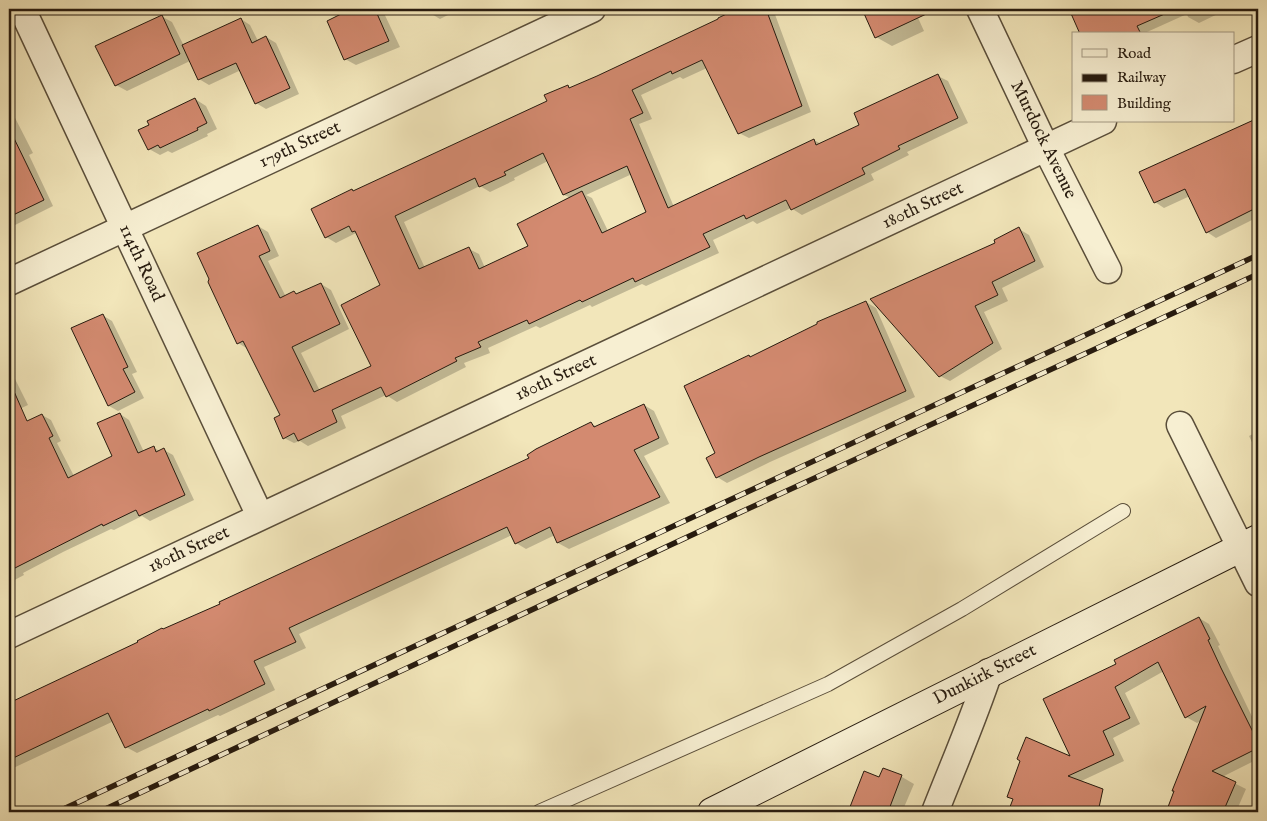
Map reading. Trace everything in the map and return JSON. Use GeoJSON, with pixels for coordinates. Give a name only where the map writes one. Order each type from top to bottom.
{"type":"FeatureCollection","features":[{"type":"Feature","properties":{"kind":"main road","name":"Dunkirk Street"},"geometry":{"type":"LineString","coordinates":[[712,812],[1250,544]]}},
{"type":"Feature","properties":{"kind":"street","name":"114th Road"},"geometry":{"type":"LineString","coordinates":[[22,9],[260,516]]}},
{"type":"Feature","properties":{"kind":"street","name":"179th Street"},"geometry":{"type":"LineString","coordinates":[[9,282],[592,9]]}},
{"type":"Feature","properties":{"kind":"street","name":"Murdock Avenue"},"geometry":{"type":"LineString","coordinates":[[980,9],[1046,148],[1108,270]]}},
{"type":"Feature","properties":{"kind":"street"},"geometry":{"type":"LineString","coordinates":[[1234,60],[1258,49]]}},
{"type":"Feature","properties":{"kind":"street","name":"180th Street"},"geometry":{"type":"LineString","coordinates":[[9,635],[1101,122]]}},
{"type":"Feature","properties":{"kind":"street"},"geometry":{"type":"LineString","coordinates":[[1180,425],[1250,544],[1258,583]]}},
{"type":"Feature","properties":{"kind":"street"},"geometry":{"type":"LineString","coordinates":[[935,812],[966,732],[976,712],[990,672]]}},
{"type":"Feature","properties":{"kind":"lane"},"geometry":{"type":"LineString","coordinates":[[539,812],[828,684],[962,609],[1123,511]]}},
{"type":"Feature","properties":{"kind":"building"},"geometry":{"type":"Polygon","coordinates":[[[339,9],[375,9],[389,41],[344,60],[327,21],[341,14],[339,9]]]}},
{"type":"Feature","properties":{"kind":"building"},"geometry":{"type":"Polygon","coordinates":[[[737,9],[766,9],[802,106],[738,134],[702,60],[672,74],[671,71],[632,90],[643,113],[630,119],[668,208],[814,139],[816,145],[859,125],[854,113],[938,74],[958,118],[898,146],[900,149],[862,168],[865,174],[791,210],[786,200],[746,219],[744,215],[703,234],[710,247],[635,282],[633,278],[529,324],[527,320],[478,342],[481,347],[455,358],[457,361],[386,397],[381,387],[332,410],[337,422],[298,441],[294,433],[283,439],[274,418],[280,415],[243,341],[237,344],[208,282],[209,279],[197,253],[258,225],[270,251],[259,256],[280,298],[294,291],[296,294],[321,283],[340,324],[292,347],[314,392],[371,366],[341,305],[380,285],[355,231],[352,232],[349,226],[325,238],[311,209],[547,101],[544,95],[568,85],[569,88],[597,76],[737,9]],[[543,153],[504,172],[506,175],[479,187],[475,178],[395,216],[419,269],[469,247],[479,269],[528,246],[517,224],[582,191],[602,233],[646,212],[627,166],[563,195],[543,153]]]}},
{"type":"Feature","properties":{"kind":"building"},"geometry":{"type":"Polygon","coordinates":[[[862,9],[937,9],[875,38],[862,9]]]}},
{"type":"Feature","properties":{"kind":"building"},"geometry":{"type":"Polygon","coordinates":[[[1069,9],[1176,9],[1137,26],[1140,32],[1079,32],[1069,9]]]}},
{"type":"Feature","properties":{"kind":"building"},"geometry":{"type":"Polygon","coordinates":[[[162,15],[180,54],[115,86],[95,46],[162,15]]]}},
{"type":"Feature","properties":{"kind":"building"},"geometry":{"type":"Polygon","coordinates":[[[241,18],[252,43],[266,36],[290,88],[255,104],[236,63],[198,80],[182,45],[241,18]]]}},
{"type":"Feature","properties":{"kind":"building"},"geometry":{"type":"Polygon","coordinates":[[[195,98],[207,123],[197,128],[198,130],[160,148],[158,145],[148,150],[138,130],[149,125],[147,121],[195,98]]]}},
{"type":"Feature","properties":{"kind":"building"},"geometry":{"type":"Polygon","coordinates":[[[1258,118],[1258,207],[1206,233],[1185,189],[1154,203],[1139,172],[1258,118]]]}},
{"type":"Feature","properties":{"kind":"building"},"geometry":{"type":"Polygon","coordinates":[[[9,128],[44,200],[9,217],[9,128]]]}},
{"type":"Feature","properties":{"kind":"building"},"geometry":{"type":"Polygon","coordinates":[[[1019,227],[1035,261],[992,282],[998,295],[975,306],[993,343],[939,377],[870,299],[995,243],[994,240],[1019,227]]]}},
{"type":"Feature","properties":{"kind":"building"},"geometry":{"type":"Polygon","coordinates":[[[866,301],[906,391],[716,478],[706,458],[715,453],[684,386],[749,355],[750,357],[817,324],[817,322],[866,301]]]}},
{"type":"Feature","properties":{"kind":"building"},"geometry":{"type":"Polygon","coordinates":[[[103,314],[128,367],[123,369],[135,392],[108,406],[71,328],[103,314]]]}},
{"type":"Feature","properties":{"kind":"building"},"geometry":{"type":"Polygon","coordinates":[[[9,380],[27,421],[42,414],[53,436],[49,438],[68,478],[112,456],[97,423],[120,413],[138,453],[154,446],[156,452],[164,448],[185,495],[139,516],[136,510],[103,526],[102,524],[9,571],[9,380]]]}},
{"type":"Feature","properties":{"kind":"building"},"geometry":{"type":"Polygon","coordinates":[[[644,404],[659,438],[634,450],[660,497],[557,543],[550,527],[515,544],[507,527],[289,628],[296,642],[254,661],[265,684],[125,748],[108,713],[9,760],[9,703],[138,642],[162,628],[220,604],[219,602],[529,458],[527,455],[536,449],[591,422],[594,427],[644,404]]]}},
{"type":"Feature","properties":{"kind":"building"},"geometry":{"type":"Polygon","coordinates":[[[1199,617],[1221,668],[1258,742],[1258,748],[1212,771],[1236,782],[1223,812],[1181,812],[1168,807],[1174,791],[1172,791],[1206,706],[1185,718],[1158,662],[1115,687],[1130,718],[1103,731],[1114,755],[1068,776],[1103,789],[1098,812],[1008,812],[1013,799],[1007,797],[1020,761],[1017,759],[1026,737],[1070,756],[1043,699],[1116,664],[1114,660],[1199,617]]]}},
{"type":"Feature","properties":{"kind":"building"},"geometry":{"type":"Polygon","coordinates":[[[883,768],[902,775],[888,812],[848,812],[864,771],[879,777],[883,768]]]}},
{"type":"Feature","properties":{"kind":"railway"},"geometry":{"type":"LineString","coordinates":[[57,812],[1258,255]]}},
{"type":"Feature","properties":{"kind":"railway"},"geometry":{"type":"LineString","coordinates":[[99,812],[741,512],[1258,274]]}}]}
